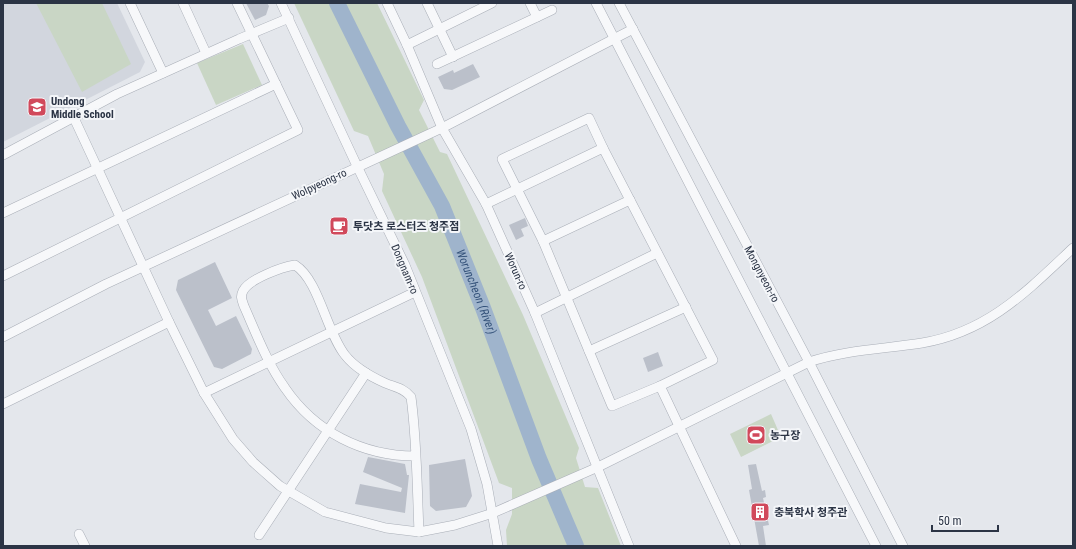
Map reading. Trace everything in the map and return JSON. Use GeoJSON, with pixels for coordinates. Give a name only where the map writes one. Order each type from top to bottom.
{"type":"FeatureCollection","features":[{"type":"Feature","properties":{"kind":"street"},"geometry":{"type":"LineString","coordinates":[[130,3],[162,73]]}},
{"type":"Feature","properties":{"kind":"street"},"geometry":{"type":"LineString","coordinates":[[183,3],[206,53]]}},
{"type":"Feature","properties":{"kind":"street"},"geometry":{"type":"LineString","coordinates":[[3,276],[298,130],[238,3]]}},
{"type":"Feature","properties":{"kind":"street","name":"Dongnam-ro"},"geometry":{"type":"LineString","coordinates":[[281,3],[405,265],[471,429],[493,513],[498,546]]}},
{"type":"Feature","properties":{"kind":"street","name":"Worun-ro"},"geometry":{"type":"LineString","coordinates":[[387,3],[407,45],[442,128],[486,204],[535,312],[629,546]]}},
{"type":"Feature","properties":{"kind":"street"},"geometry":{"type":"LineString","coordinates":[[427,3],[454,57]]}},
{"type":"Feature","properties":{"kind":"street"},"geometry":{"type":"LineString","coordinates":[[407,45],[492,3]]}},
{"type":"Feature","properties":{"kind":"street"},"geometry":{"type":"LineString","coordinates":[[530,3],[537,17]]}},
{"type":"Feature","properties":{"kind":"street","name":"Mongnyeon-ro"},"geometry":{"type":"LineString","coordinates":[[596,3],[876,546]]}},
{"type":"Feature","properties":{"kind":"street","name":"Mongnyeon-ro"},"geometry":{"type":"LineString","coordinates":[[619,3],[809,362],[903,546]]}},
{"type":"Feature","properties":{"kind":"street"},"geometry":{"type":"LineString","coordinates":[[437,64],[552,10]]}},
{"type":"Feature","properties":{"kind":"street"},"geometry":{"type":"LineString","coordinates":[[3,155],[162,73],[289,18]]}},
{"type":"Feature","properties":{"kind":"street","name":"Wolpyeong-ro"},"geometry":{"type":"LineString","coordinates":[[3,337],[143,267],[357,166],[442,128],[633,29]]}},
{"type":"Feature","properties":{"kind":"street"},"geometry":{"type":"LineString","coordinates":[[3,213],[276,84]]}},
{"type":"Feature","properties":{"kind":"street"},"geometry":{"type":"LineString","coordinates":[[74,118],[143,267],[204,393],[233,439],[253,462],[287,490],[311,505],[337,516],[386,528],[419,532],[455,525],[493,513],[584,473],[809,362],[830,355],[937,340],[976,326],[1009,306],[1073,248]]}},
{"type":"Feature","properties":{"kind":"street"},"geometry":{"type":"LineString","coordinates":[[588,118],[713,360],[660,386],[612,406],[543,241],[518,189],[502,159],[588,118]]}},
{"type":"Feature","properties":{"kind":"street"},"geometry":{"type":"LineString","coordinates":[[486,204],[603,148]]}},
{"type":"Feature","properties":{"kind":"street"},"geometry":{"type":"LineString","coordinates":[[543,241],[630,200]]}},
{"type":"Feature","properties":{"kind":"street"},"geometry":{"type":"LineString","coordinates":[[535,312],[658,253]]}},
{"type":"Feature","properties":{"kind":"street"},"geometry":{"type":"LineString","coordinates":[[415,456],[394,456],[370,451],[348,443],[308,416],[285,388],[269,361],[241,298],[243,290],[250,283],[283,267],[295,265],[302,270],[331,331],[345,354],[366,373],[402,389],[411,397],[415,456],[419,532]]}},
{"type":"Feature","properties":{"kind":"street"},"geometry":{"type":"LineString","coordinates":[[204,393],[415,292]]}},
{"type":"Feature","properties":{"kind":"street"},"geometry":{"type":"LineString","coordinates":[[589,351],[686,307]]}},
{"type":"Feature","properties":{"kind":"street"},"geometry":{"type":"LineString","coordinates":[[3,404],[169,322]]}},
{"type":"Feature","properties":{"kind":"street"},"geometry":{"type":"LineString","coordinates":[[259,535],[287,490],[329,431],[366,373]]}},
{"type":"Feature","properties":{"kind":"street"},"geometry":{"type":"LineString","coordinates":[[660,386],[736,546]]}},
{"type":"Feature","properties":{"kind":"street"},"geometry":{"type":"LineString","coordinates":[[78,534],[86,546]]}},
{"type":"Feature","properties":{"kind":"shaded area","name":"Undong Middle School"},"geometry":{"type":"Polygon","coordinates":[[[3,3],[117,3],[145,62],[140,72],[3,142],[3,3]]]}},
{"type":"Feature","properties":{"kind":"green space"},"geometry":{"type":"Polygon","coordinates":[[[36,3],[102,3],[131,64],[82,92],[36,3]]]}},
{"type":"Feature","properties":{"kind":"green space"},"geometry":{"type":"Polygon","coordinates":[[[294,3],[377,3],[424,100],[419,110],[440,152],[447,154],[523,315],[579,448],[576,458],[585,487],[598,488],[621,546],[507,546],[506,530],[512,514],[512,488],[499,483],[422,277],[382,191],[384,174],[368,136],[354,131],[294,3]]]}},
{"type":"Feature","properties":{"kind":"green space"},"geometry":{"type":"Polygon","coordinates":[[[243,44],[262,85],[216,105],[197,63],[243,44]]]}},
{"type":"Feature","properties":{"kind":"green space","name":"농구장"},"geometry":{"type":"Polygon","coordinates":[[[771,414],[781,437],[741,457],[730,434],[771,414]]]}},
{"type":"Feature","properties":{"kind":"building"},"geometry":{"type":"Polygon","coordinates":[[[246,3],[267,3],[269,6],[266,15],[255,20],[246,3]]]}},
{"type":"Feature","properties":{"kind":"building"},"geometry":{"type":"Polygon","coordinates":[[[473,64],[480,77],[452,90],[444,89],[438,77],[453,70],[454,73],[473,64]]]}},
{"type":"Feature","properties":{"kind":"building"},"geometry":{"type":"Polygon","coordinates":[[[525,218],[528,226],[521,229],[524,236],[516,240],[509,225],[525,218]]]}},
{"type":"Feature","properties":{"kind":"building"},"geometry":{"type":"Polygon","coordinates":[[[215,262],[232,298],[208,310],[216,326],[236,316],[252,349],[251,354],[222,369],[214,367],[176,290],[178,280],[215,262]]]}},
{"type":"Feature","properties":{"kind":"building"},"geometry":{"type":"Polygon","coordinates":[[[658,352],[663,366],[648,372],[643,358],[658,352]]]}},
{"type":"Feature","properties":{"kind":"building"},"geometry":{"type":"Polygon","coordinates":[[[368,457],[405,464],[407,475],[409,475],[405,513],[355,504],[360,484],[401,492],[402,488],[363,472],[368,457]]]}},
{"type":"Feature","properties":{"kind":"building"},"geometry":{"type":"Polygon","coordinates":[[[465,459],[472,496],[466,507],[436,511],[430,506],[429,465],[465,459]]]}},
{"type":"Feature","properties":{"kind":"building","name":"충북학사 청주관"},"geometry":{"type":"Polygon","coordinates":[[[756,464],[762,491],[765,490],[766,497],[763,498],[769,525],[763,526],[766,546],[759,546],[749,490],[752,489],[748,465],[756,464]]]}},
{"type":"Feature","properties":{"kind":"waterway","name":"Woruncheon (River)"},"geometry":{"type":"LineString","coordinates":[[337,3],[398,126],[442,206],[483,308],[539,459],[576,546]]}},
{"type":"Feature","properties":{"kind":"place","name":"Undong Middle School"},"geometry":{"type":"Point","coordinates":[37,107]}},
{"type":"Feature","properties":{"kind":"place","name":"투닷츠 로스터즈 청주점"},"geometry":{"type":"Point","coordinates":[339,226]}},
{"type":"Feature","properties":{"kind":"place","name":"농구장"},"geometry":{"type":"Point","coordinates":[756,435]}},
{"type":"Feature","properties":{"kind":"place","name":"충북학사 청주관"},"geometry":{"type":"Point","coordinates":[760,512]}}]}
